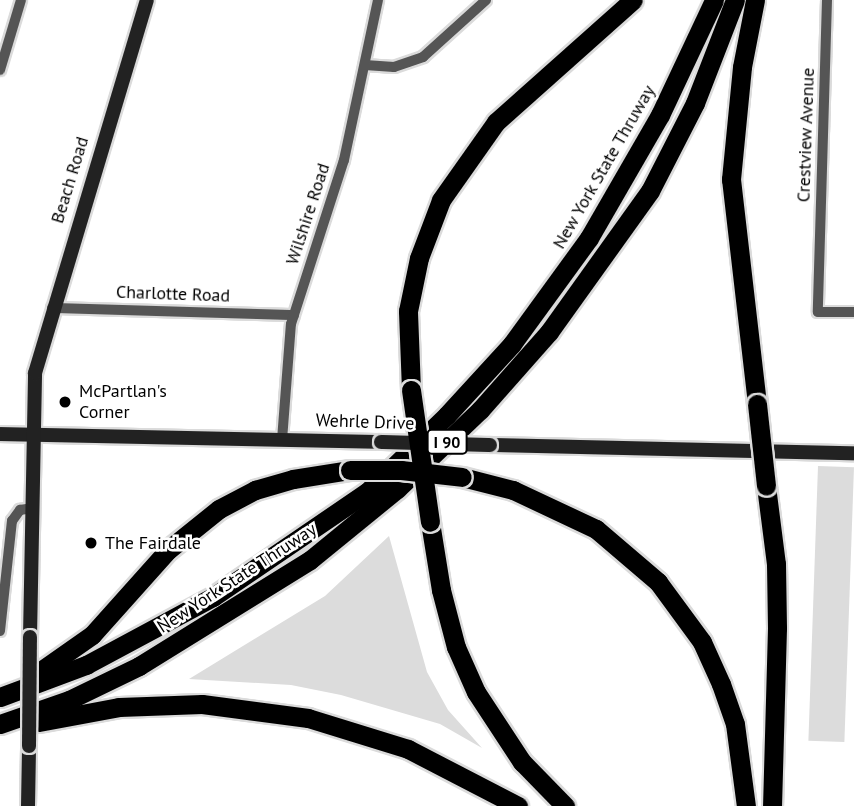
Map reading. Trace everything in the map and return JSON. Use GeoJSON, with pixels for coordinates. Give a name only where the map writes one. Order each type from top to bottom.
{"type":"FeatureCollection","features":[{"type":"Feature","properties":{"kind":"highway"},"geometry":{"type":"LineString","coordinates":[[565,806],[522,762],[476,692],[456,647],[441,590],[411,390],[407,342],[410,298],[419,258],[441,200],[496,122],[634,0]]}},
{"type":"Feature","properties":{"kind":"highway","name":"New York State Thruway"},"geometry":{"type":"LineString","coordinates":[[0,696],[73,670],[213,597],[367,492],[447,415],[512,344],[589,238],[660,115],[714,0]]}},
{"type":"Feature","properties":{"kind":"highway","name":"New York State Thruway"},"geometry":{"type":"LineString","coordinates":[[0,724],[69,700],[139,666],[310,561],[397,489],[480,410],[550,332],[650,191],[695,103],[735,0]]}},
{"type":"Feature","properties":{"kind":"highway"},"geometry":{"type":"LineString","coordinates":[[755,0],[742,67],[731,178],[775,564],[777,628],[772,806]]}},
{"type":"Feature","properties":{"kind":"highway"},"geometry":{"type":"LineString","coordinates":[[0,696],[50,667],[92,635],[168,550],[219,509],[255,490],[293,479],[350,470],[401,470],[462,477],[513,490],[596,529],[658,582],[702,642],[721,684],[735,724],[746,806]]}},
{"type":"Feature","properties":{"kind":"highway"},"geometry":{"type":"LineString","coordinates":[[0,730],[119,707],[202,704],[250,708],[308,718],[408,749],[518,806]]}},
{"type":"Feature","properties":{"kind":"street"},"geometry":{"type":"LineString","coordinates":[[0,67],[21,0]]}},
{"type":"Feature","properties":{"kind":"street","name":"Beach Road"},"geometry":{"type":"LineString","coordinates":[[28,806],[35,373],[52,308],[147,0]]}},
{"type":"Feature","properties":{"kind":"street","name":"Wilshire Road"},"geometry":{"type":"LineString","coordinates":[[282,440],[284,370],[294,315],[344,160],[378,0]]}},
{"type":"Feature","properties":{"kind":"street"},"geometry":{"type":"LineString","coordinates":[[365,65],[394,67],[423,57],[486,0]]}},
{"type":"Feature","properties":{"kind":"street","name":"Crestview Avenue"},"geometry":{"type":"LineString","coordinates":[[827,0],[818,312],[854,312]]}},
{"type":"Feature","properties":{"kind":"street","name":"Charlotte Road"},"geometry":{"type":"LineString","coordinates":[[52,308],[294,315]]}},
{"type":"Feature","properties":{"kind":"street","name":"Wehrle Drive"},"geometry":{"type":"LineString","coordinates":[[0,434],[854,453]]}},
{"type":"Feature","properties":{"kind":"street"},"geometry":{"type":"LineString","coordinates":[[0,631],[12,521],[20,510],[32,508]]}},
{"type":"Feature","properties":{"kind":"shaded area"},"geometry":{"type":"Polygon","coordinates":[[[818,466],[854,467],[844,742],[808,741],[818,466]]]}},
{"type":"Feature","properties":{"kind":"shaded area"},"geometry":{"type":"Polygon","coordinates":[[[389,536],[427,672],[448,710],[482,748],[440,724],[341,695],[291,685],[189,679],[325,596],[389,536]]]}},
{"type":"Feature","properties":{"kind":"place","name":"McPartlan's Corner"},"geometry":{"type":"Point","coordinates":[65,402]}},
{"type":"Feature","properties":{"kind":"place","name":"The Fairdale"},"geometry":{"type":"Point","coordinates":[91,543]}}]}
